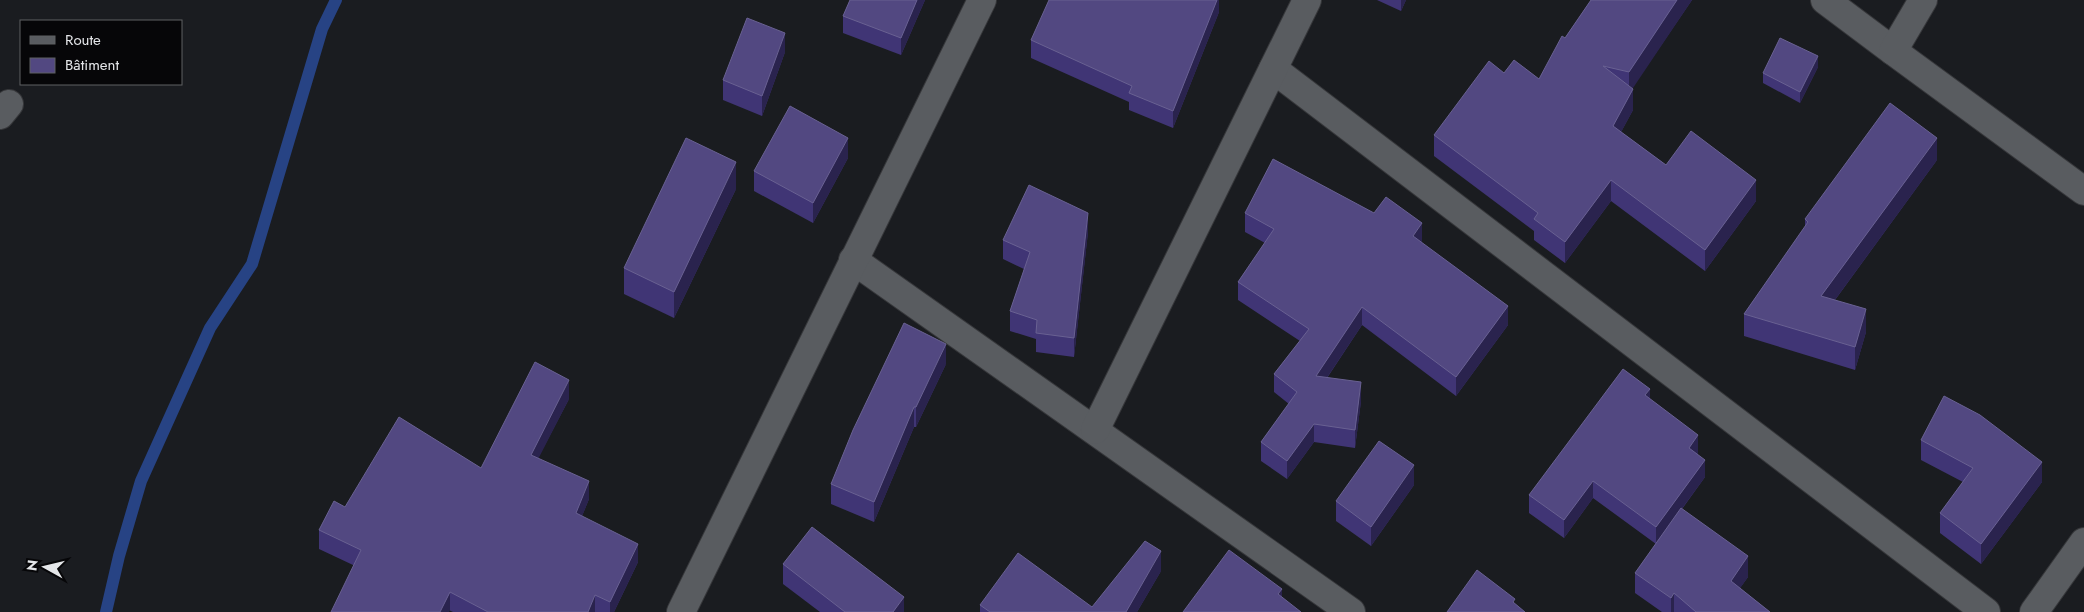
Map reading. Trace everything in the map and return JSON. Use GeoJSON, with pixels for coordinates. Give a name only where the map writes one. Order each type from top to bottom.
{"type":"FeatureCollection","features":[{"type":"Feature","properties":{"kind":"street"},"geometry":{"type":"LineString","coordinates":[[681,612],[982,0]]}},
{"type":"Feature","properties":{"kind":"street"},"geometry":{"type":"LineString","coordinates":[[1094,430],[1307,0]]}},
{"type":"Feature","properties":{"kind":"street"},"geometry":{"type":"LineString","coordinates":[[1825,0],[2084,191]]}},
{"type":"Feature","properties":{"kind":"street"},"geometry":{"type":"LineString","coordinates":[[1893,51],[1923,0]]}},
{"type":"Feature","properties":{"kind":"street"},"geometry":{"type":"LineString","coordinates":[[1274,69],[1986,612]]}},
{"type":"Feature","properties":{"kind":"street"},"geometry":{"type":"LineString","coordinates":[[853,260],[1352,612]]}},
{"type":"Feature","properties":{"kind":"street"},"geometry":{"type":"LineString","coordinates":[[2034,612],[2084,542]]}},
{"type":"Feature","properties":{"kind":"building"},"geometry":{"type":"Polygon","coordinates":[[[850,0],[917,0],[901,38],[843,16],[850,0]]]}},
{"type":"Feature","properties":{"kind":"building"},"geometry":{"type":"Polygon","coordinates":[[[1049,0],[1217,0],[1173,111],[1129,93],[1132,86],[1031,40],[1049,0]]]}},
{"type":"Feature","properties":{"kind":"building"},"geometry":{"type":"Polygon","coordinates":[[[1591,0],[1677,0],[1629,72],[1603,66],[1633,89],[1613,126],[1666,165],[1691,131],[1756,180],[1705,250],[1611,180],[1565,242],[1534,219],[1538,213],[1434,135],[1489,61],[1504,73],[1514,60],[1539,79],[1562,36],[1565,38],[1591,0]]]}},
{"type":"Feature","properties":{"kind":"building"},"geometry":{"type":"Polygon","coordinates":[[[747,18],[785,33],[762,96],[723,80],[747,18]]]}},
{"type":"Feature","properties":{"kind":"building"},"geometry":{"type":"Polygon","coordinates":[[[1780,38],[1818,56],[1800,92],[1763,73],[1780,38]]]}},
{"type":"Feature","properties":{"kind":"building"},"geometry":{"type":"Polygon","coordinates":[[[1890,103],[1937,138],[1821,296],[1866,309],[1855,347],[1744,314],[1808,222],[1805,219],[1890,103]]]}},
{"type":"Feature","properties":{"kind":"building"},"geometry":{"type":"Polygon","coordinates":[[[790,106],[848,138],[813,203],[754,171],[790,106]]]}},
{"type":"Feature","properties":{"kind":"building"},"geometry":{"type":"Polygon","coordinates":[[[686,138],[736,162],[674,292],[624,268],[686,138]]]}},
{"type":"Feature","properties":{"kind":"building"},"geometry":{"type":"Polygon","coordinates":[[[1273,159],[1374,213],[1386,197],[1422,223],[1413,236],[1508,306],[1456,377],[1362,307],[1316,376],[1361,382],[1355,430],[1314,424],[1287,461],[1261,442],[1297,392],[1274,374],[1309,329],[1238,282],[1274,229],[1245,213],[1273,159]]]}},
{"type":"Feature","properties":{"kind":"building"},"geometry":{"type":"Polygon","coordinates":[[[1029,185],[1088,213],[1074,338],[1036,333],[1037,320],[1010,311],[1030,252],[1003,240],[1029,185]]]}},
{"type":"Feature","properties":{"kind":"building"},"geometry":{"type":"Polygon","coordinates":[[[904,323],[946,344],[916,407],[914,407],[874,502],[831,484],[853,430],[904,323]]]}},
{"type":"Feature","properties":{"kind":"building"},"geometry":{"type":"Polygon","coordinates":[[[535,362],[569,380],[531,455],[589,481],[576,513],[638,544],[610,602],[595,595],[588,612],[488,612],[450,592],[440,612],[331,612],[361,550],[319,530],[334,501],[345,507],[399,417],[481,468],[535,362]]]}},
{"type":"Feature","properties":{"kind":"building"},"geometry":{"type":"Polygon","coordinates":[[[1623,369],[1650,389],[1645,395],[1698,435],[1689,448],[1705,460],[1656,527],[1593,481],[1564,520],[1529,495],[1623,369]]]}},
{"type":"Feature","properties":{"kind":"building"},"geometry":{"type":"Polygon","coordinates":[[[1944,396],[1980,415],[2042,462],[1981,544],[1940,513],[1973,468],[1921,440],[1944,396]]]}},
{"type":"Feature","properties":{"kind":"building"},"geometry":{"type":"Polygon","coordinates":[[[1379,441],[1414,465],[1371,527],[1336,501],[1379,441]]]}},
{"type":"Feature","properties":{"kind":"building"},"geometry":{"type":"Polygon","coordinates":[[[1681,508],[1748,556],[1731,581],[1770,612],[1696,612],[1674,593],[1671,598],[1635,573],[1681,508]]]}},
{"type":"Feature","properties":{"kind":"building"},"geometry":{"type":"Polygon","coordinates":[[[812,527],[904,597],[893,612],[845,612],[783,564],[812,527]]]}},
{"type":"Feature","properties":{"kind":"building"},"geometry":{"type":"Polygon","coordinates":[[[1145,541],[1161,551],[1126,612],[990,612],[980,605],[1018,553],[1092,607],[1145,541]]]}},
{"type":"Feature","properties":{"kind":"building"},"geometry":{"type":"Polygon","coordinates":[[[1229,550],[1282,589],[1278,594],[1301,612],[1183,612],[1229,550]]]}},
{"type":"Feature","properties":{"kind":"building"},"geometry":{"type":"Polygon","coordinates":[[[1477,570],[1515,599],[1513,602],[1525,612],[1447,612],[1477,570]]]}},
{"type":"Feature","properties":{"kind":"waterway"},"geometry":{"type":"LineString","coordinates":[[106,612],[119,556],[141,481],[210,328],[252,264],[322,29],[336,0]]}}]}
